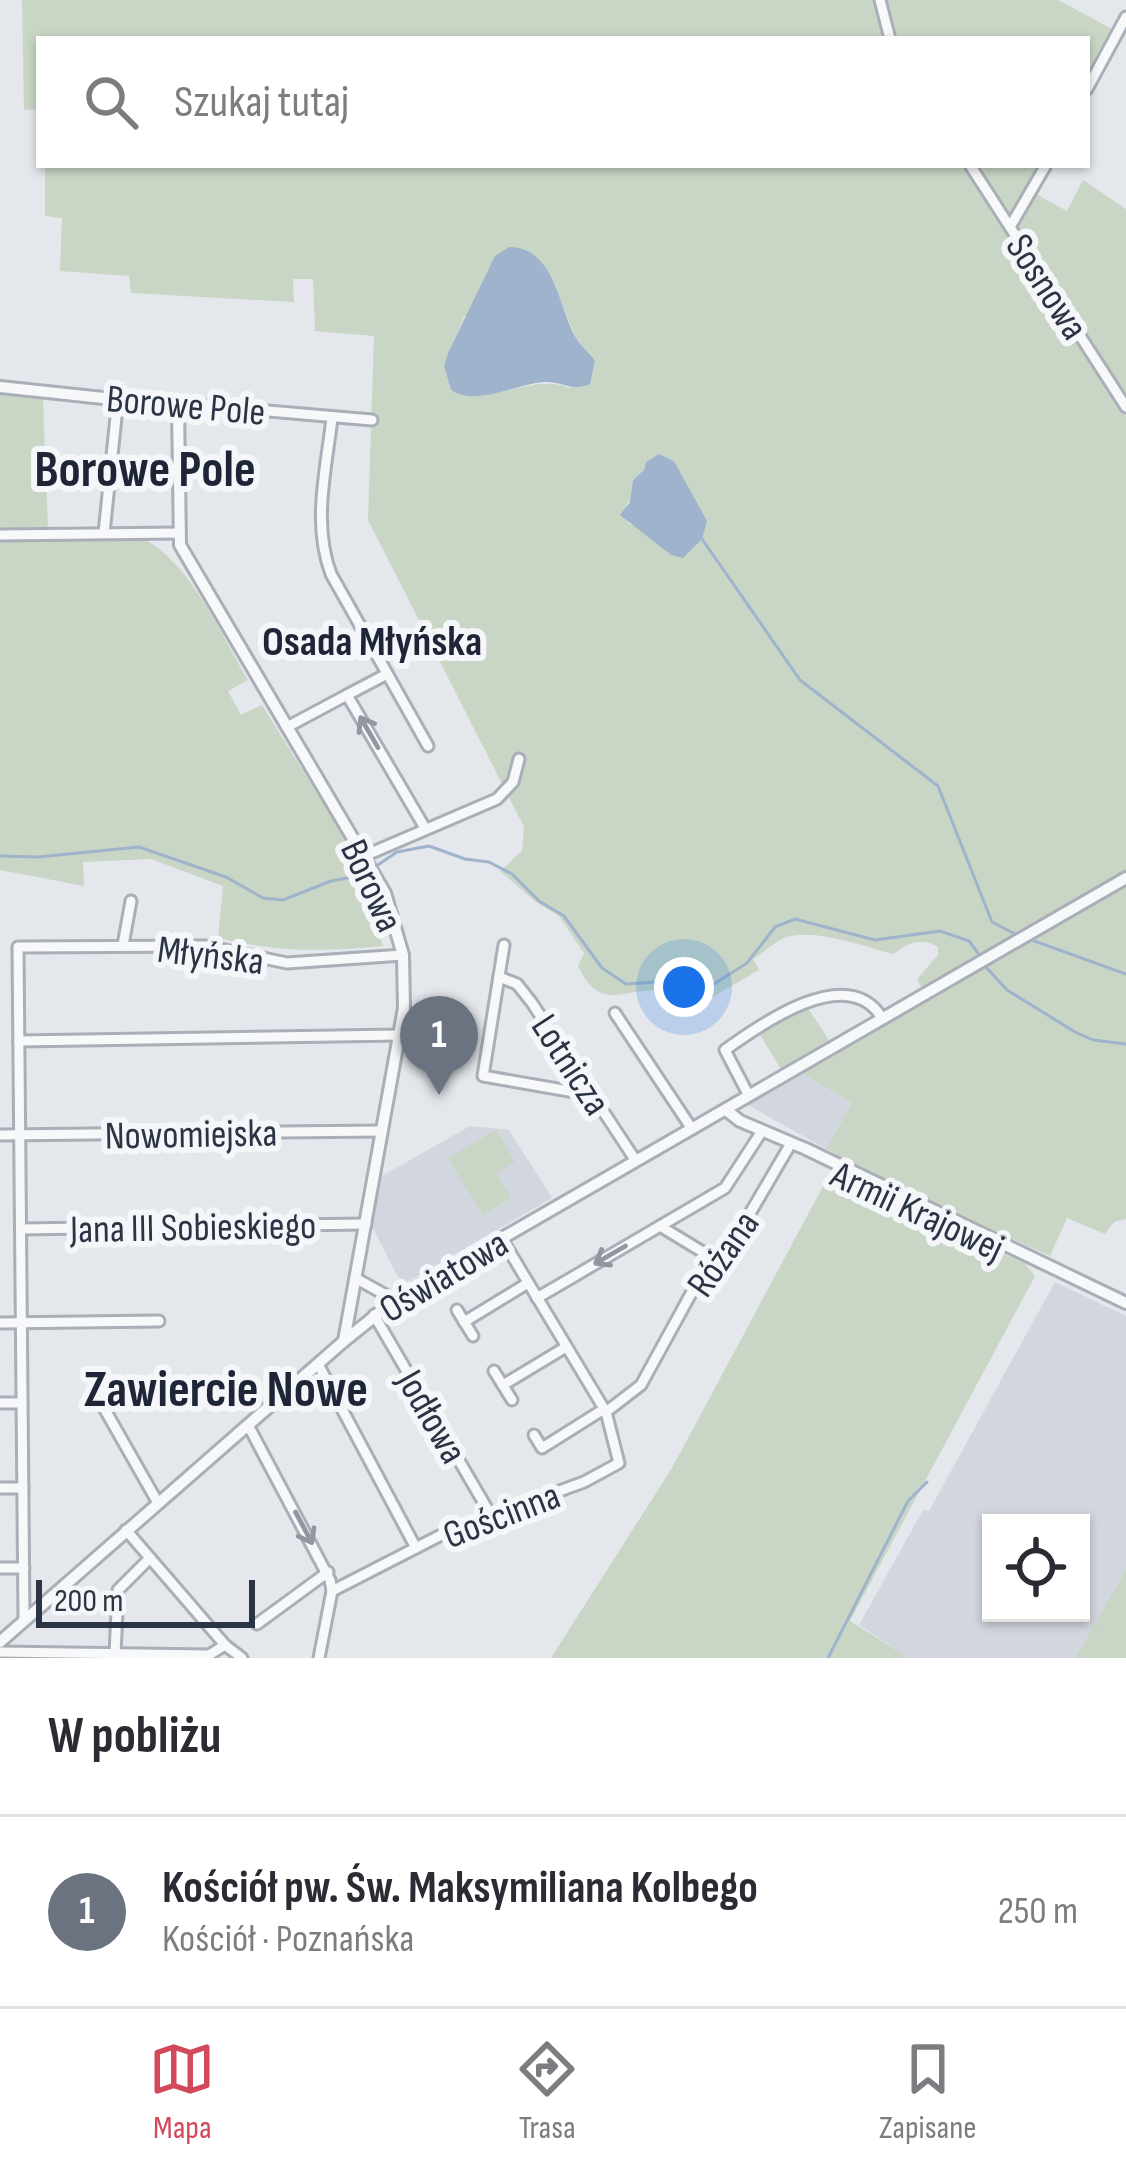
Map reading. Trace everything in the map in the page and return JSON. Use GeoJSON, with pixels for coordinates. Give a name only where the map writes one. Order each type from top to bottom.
{"type":"FeatureCollection","features":[{"type":"Feature","properties":{"kind":"street"},"geometry":{"type":"LineString","coordinates":[[880,0],[889,36]]}},
{"type":"Feature","properties":{"kind":"street"},"geometry":{"type":"LineString","coordinates":[[1090,83],[1126,17]]}},
{"type":"Feature","properties":{"kind":"street","name":"Sosnowa"},"geometry":{"type":"LineString","coordinates":[[972,168],[1126,407]]}},
{"type":"Feature","properties":{"kind":"street"},"geometry":{"type":"LineString","coordinates":[[1010,227],[1044,168]]}},
{"type":"Feature","properties":{"kind":"street","name":"Borowe Pole"},"geometry":{"type":"LineString","coordinates":[[0,387],[373,420]]}},
{"type":"Feature","properties":{"kind":"street"},"geometry":{"type":"LineString","coordinates":[[104,533],[118,398]]}},
{"type":"Feature","properties":{"kind":"street","name":"Borowa"},"geometry":{"type":"LineString","coordinates":[[172,403],[180,412],[178,533],[189,564],[368,864],[398,925],[404,955],[400,1035],[344,1341]]}},
{"type":"Feature","properties":{"kind":"street"},"geometry":{"type":"LineString","coordinates":[[332,418],[319,528],[321,548],[428,746]]}},
{"type":"Feature","properties":{"kind":"street"},"geometry":{"type":"LineString","coordinates":[[0,536],[178,533]]}},
{"type":"Feature","properties":{"kind":"street"},"geometry":{"type":"LineString","coordinates":[[287,728],[387,674]]}},
{"type":"Feature","properties":{"kind":"street"},"geometry":{"type":"LineString","coordinates":[[347,695],[425,828]]}},
{"type":"Feature","properties":{"kind":"street"},"geometry":{"type":"LineString","coordinates":[[368,864],[425,828],[497,799],[513,782],[519,759]]}},
{"type":"Feature","properties":{"kind":"street","name":"Oświatowa"},"geometry":{"type":"LineString","coordinates":[[0,1642],[395,1300],[1126,878]]}},
{"type":"Feature","properties":{"kind":"street"},"geometry":{"type":"LineString","coordinates":[[123,945],[130,901]]}},
{"type":"Feature","properties":{"kind":"street"},"geometry":{"type":"LineString","coordinates":[[504,945],[483,1076],[592,1095]]}},
{"type":"Feature","properties":{"kind":"street","name":"Młyńska"},"geometry":{"type":"LineString","coordinates":[[19,1041],[18,947],[206,946],[287,963],[404,955]]}},
{"type":"Feature","properties":{"kind":"street","name":"Lotnicza"},"geometry":{"type":"LineString","coordinates":[[499,977],[517,984],[532,1003],[636,1162]]}},
{"type":"Feature","properties":{"kind":"street"},"geometry":{"type":"LineString","coordinates":[[749,1096],[725,1054],[728,1047],[822,995],[867,1002],[882,1018]]}},
{"type":"Feature","properties":{"kind":"street"},"geometry":{"type":"LineString","coordinates":[[615,1013],[692,1129]]}},
{"type":"Feature","properties":{"kind":"street"},"geometry":{"type":"LineString","coordinates":[[24,1620],[19,1041],[400,1035]]}},
{"type":"Feature","properties":{"kind":"street","name":"Armii Krajowej"},"geometry":{"type":"LineString","coordinates":[[726,1110],[790,1145],[1126,1303]]}},
{"type":"Feature","properties":{"kind":"street","name":"Nowomiejska"},"geometry":{"type":"LineString","coordinates":[[0,1135],[382,1131]]}},
{"type":"Feature","properties":{"kind":"street"},"geometry":{"type":"LineString","coordinates":[[537,1298],[724,1188],[762,1131]]}},
{"type":"Feature","properties":{"kind":"street","name":"Różana"},"geometry":{"type":"LineString","coordinates":[[534,1435],[542,1448],[641,1385],[712,1257],[725,1256],[790,1145]]}},
{"type":"Feature","properties":{"kind":"street","name":"Jana III Sobieskiego"},"geometry":{"type":"LineString","coordinates":[[21,1229],[365,1224]]}},
{"type":"Feature","properties":{"kind":"street"},"geometry":{"type":"LineString","coordinates":[[660,1226],[712,1257]]}},
{"type":"Feature","properties":{"kind":"street"},"geometry":{"type":"LineString","coordinates":[[502,1239],[605,1411]]}},
{"type":"Feature","properties":{"kind":"street"},"geometry":{"type":"LineString","coordinates":[[355,1278],[395,1300]]}},
{"type":"Feature","properties":{"kind":"street"},"geometry":{"type":"LineString","coordinates":[[464,1322],[528,1283]]}},
{"type":"Feature","properties":{"kind":"street"},"geometry":{"type":"LineString","coordinates":[[457,1310],[473,1336]]}},
{"type":"Feature","properties":{"kind":"street","name":"Jodłowa"},"geometry":{"type":"LineString","coordinates":[[374,1315],[492,1517]]}},
{"type":"Feature","properties":{"kind":"street"},"geometry":{"type":"LineString","coordinates":[[0,1323],[159,1322]]}},
{"type":"Feature","properties":{"kind":"street"},"geometry":{"type":"LineString","coordinates":[[503,1385],[566,1347]]}},
{"type":"Feature","properties":{"kind":"street"},"geometry":{"type":"LineString","coordinates":[[318,1364],[416,1548]]}},
{"type":"Feature","properties":{"kind":"street"},"geometry":{"type":"LineString","coordinates":[[494,1370],[512,1400]]}},
{"type":"Feature","properties":{"kind":"street"},"geometry":{"type":"LineString","coordinates":[[96,1394],[158,1503]]}},
{"type":"Feature","properties":{"kind":"street"},"geometry":{"type":"LineString","coordinates":[[0,1403],[22,1403]]}},
{"type":"Feature","properties":{"kind":"street","name":"Gościnna"},"geometry":{"type":"LineString","coordinates":[[332,1591],[416,1548],[617,1466],[605,1411]]}},
{"type":"Feature","properties":{"kind":"street"},"geometry":{"type":"LineString","coordinates":[[248,1426],[328,1572],[332,1591],[320,1658]]}},
{"type":"Feature","properties":{"kind":"street"},"geometry":{"type":"LineString","coordinates":[[0,1488],[23,1488]]}},
{"type":"Feature","properties":{"kind":"street"},"geometry":{"type":"LineString","coordinates":[[127,1530],[225,1645],[242,1658]]}},
{"type":"Feature","properties":{"kind":"street"},"geometry":{"type":"LineString","coordinates":[[116,1654],[118,1590],[150,1558]]}},
{"type":"Feature","properties":{"kind":"street"},"geometry":{"type":"LineString","coordinates":[[0,1568],[24,1568]]}},
{"type":"Feature","properties":{"kind":"street"},"geometry":{"type":"LineString","coordinates":[[257,1624],[328,1572]]}},
{"type":"Feature","properties":{"kind":"street"},"geometry":{"type":"LineString","coordinates":[[0,1652],[212,1655],[225,1645]]}},
{"type":"Feature","properties":{"kind":"shaded area"},"geometry":{"type":"Polygon","coordinates":[[[801,1073],[852,1103],[826,1149],[748,1105],[801,1073]]]}},
{"type":"Feature","properties":{"kind":"shaded area"},"geometry":{"type":"Polygon","coordinates":[[[470,1126],[509,1130],[552,1198],[402,1285],[372,1226],[382,1176],[470,1126]]]}},
{"type":"Feature","properties":{"kind":"shaded area"},"geometry":{"type":"Polygon","coordinates":[[[1055,1282],[1126,1316],[1126,1569],[1075,1658],[909,1658],[859,1625],[923,1510],[929,1511],[1055,1282]]]}},
{"type":"Feature","properties":{"kind":"green space"},"geometry":{"type":"Polygon","coordinates":[[[22,0],[875,0],[881,36],[36,36],[36,109],[24,110],[22,0]]]}},
{"type":"Feature","properties":{"kind":"green space"},"geometry":{"type":"Polygon","coordinates":[[[884,0],[1058,0],[1114,30],[1090,75],[1090,36],[893,36],[884,0]]]}},
{"type":"Feature","properties":{"kind":"green space"},"geometry":{"type":"Polygon","coordinates":[[[45,168],[965,168],[1126,416],[1126,872],[926,988],[917,979],[938,955],[938,947],[932,944],[915,942],[894,954],[798,935],[774,944],[753,959],[759,970],[695,1007],[660,991],[614,995],[595,990],[578,966],[584,953],[559,916],[500,871],[522,851],[524,827],[368,520],[374,336],[315,331],[313,279],[293,279],[294,302],[131,293],[129,276],[60,271],[62,218],[45,216],[45,168]],[[550,275],[464,317],[444,366],[451,390],[477,396],[539,384],[569,388],[591,355],[576,338],[550,275]],[[659,454],[646,462],[633,480],[632,498],[626,505],[628,523],[671,555],[694,500],[674,461],[659,454]]]}},
{"type":"Feature","properties":{"kind":"green space"},"geometry":{"type":"Polygon","coordinates":[[[974,168],[1039,168],[1009,217],[974,168]]]}},
{"type":"Feature","properties":{"kind":"green space"},"geometry":{"type":"Polygon","coordinates":[[[1083,180],[1126,209],[1126,401],[1016,232],[1036,194],[1067,211],[1083,180]]]}},
{"type":"Feature","properties":{"kind":"green space"},"geometry":{"type":"Polygon","coordinates":[[[0,394],[43,399],[48,529],[0,532],[0,394]]]}},
{"type":"Feature","properties":{"kind":"green space"},"geometry":{"type":"Polygon","coordinates":[[[136,536],[154,545],[187,577],[248,680],[228,691],[241,715],[262,705],[376,888],[367,897],[383,946],[300,949],[218,938],[223,886],[151,859],[83,862],[84,886],[0,870],[0,537],[136,536]]]}},
{"type":"Feature","properties":{"kind":"green space"},"geometry":{"type":"Polygon","coordinates":[[[1126,885],[1126,1219],[1114,1222],[1105,1234],[1067,1218],[1050,1256],[826,1149],[852,1103],[801,1073],[1126,885]]]}},
{"type":"Feature","properties":{"kind":"green space"},"geometry":{"type":"Polygon","coordinates":[[[806,1005],[829,1040],[782,1071],[759,1033],[806,1005]]]}},
{"type":"Feature","properties":{"kind":"green space"},"geometry":{"type":"Polygon","coordinates":[[[496,1130],[515,1162],[496,1173],[511,1198],[483,1215],[448,1158],[496,1130]]]}},
{"type":"Feature","properties":{"kind":"green space"},"geometry":{"type":"Polygon","coordinates":[[[828,1177],[1024,1263],[1035,1276],[850,1621],[909,1658],[551,1658],[672,1468],[828,1177]]]}},
{"type":"Feature","properties":{"kind":"green space"},"geometry":{"type":"Polygon","coordinates":[[[1126,1569],[1126,1658],[1075,1658],[1121,1578],[1126,1569]]]}},
{"type":"Feature","properties":{"kind":"water"},"geometry":{"type":"Polygon","coordinates":[[[509,247],[524,250],[546,268],[576,338],[595,361],[590,384],[544,382],[472,396],[451,390],[444,366],[448,353],[495,256],[509,247]]]}},
{"type":"Feature","properties":{"kind":"water"},"geometry":{"type":"Polygon","coordinates":[[[659,454],[674,461],[707,521],[702,539],[683,558],[671,555],[620,515],[630,502],[633,480],[659,454]]]}},
{"type":"Feature","properties":{"kind":"waterway"},"geometry":{"type":"LineString","coordinates":[[702,539],[800,680],[938,786],[992,922],[1017,935]]}},
{"type":"Feature","properties":{"kind":"waterway"},"geometry":{"type":"LineString","coordinates":[[0,856],[139,847],[226,877],[263,898],[283,900],[331,881],[363,875],[397,852],[429,846],[489,862],[512,874],[539,901],[564,916],[602,968],[626,984],[671,981],[711,986],[747,963],[775,927],[795,919],[875,940],[940,931],[969,941],[981,957]]}},
{"type":"Feature","properties":{"kind":"waterway"},"geometry":{"type":"LineString","coordinates":[[1026,938],[1126,974]]}},
{"type":"Feature","properties":{"kind":"waterway"},"geometry":{"type":"LineString","coordinates":[[985,966],[1007,990],[1075,1032],[1093,1040],[1126,1044]]}},
{"type":"Feature","properties":{"kind":"waterway"},"geometry":{"type":"LineString","coordinates":[[828,1658],[908,1501],[927,1482]]}},
{"type":"Feature","properties":{"kind":"place","name":"Kościół pw. Św. Maksymiliana Kolbego"},"geometry":{"type":"Point","coordinates":[439,1095]}},
{"type":"Feature","properties":{"kind":"district","name":"Borowe Pole"},"geometry":{"type":"Point","coordinates":[145,468]}},
{"type":"Feature","properties":{"kind":"district","name":"Osada Młyńska"},"geometry":{"type":"Point","coordinates":[372,640]}},
{"type":"Feature","properties":{"kind":"district","name":"Zawiercie Nowe"},"geometry":{"type":"Point","coordinates":[226,1388]}}]}
